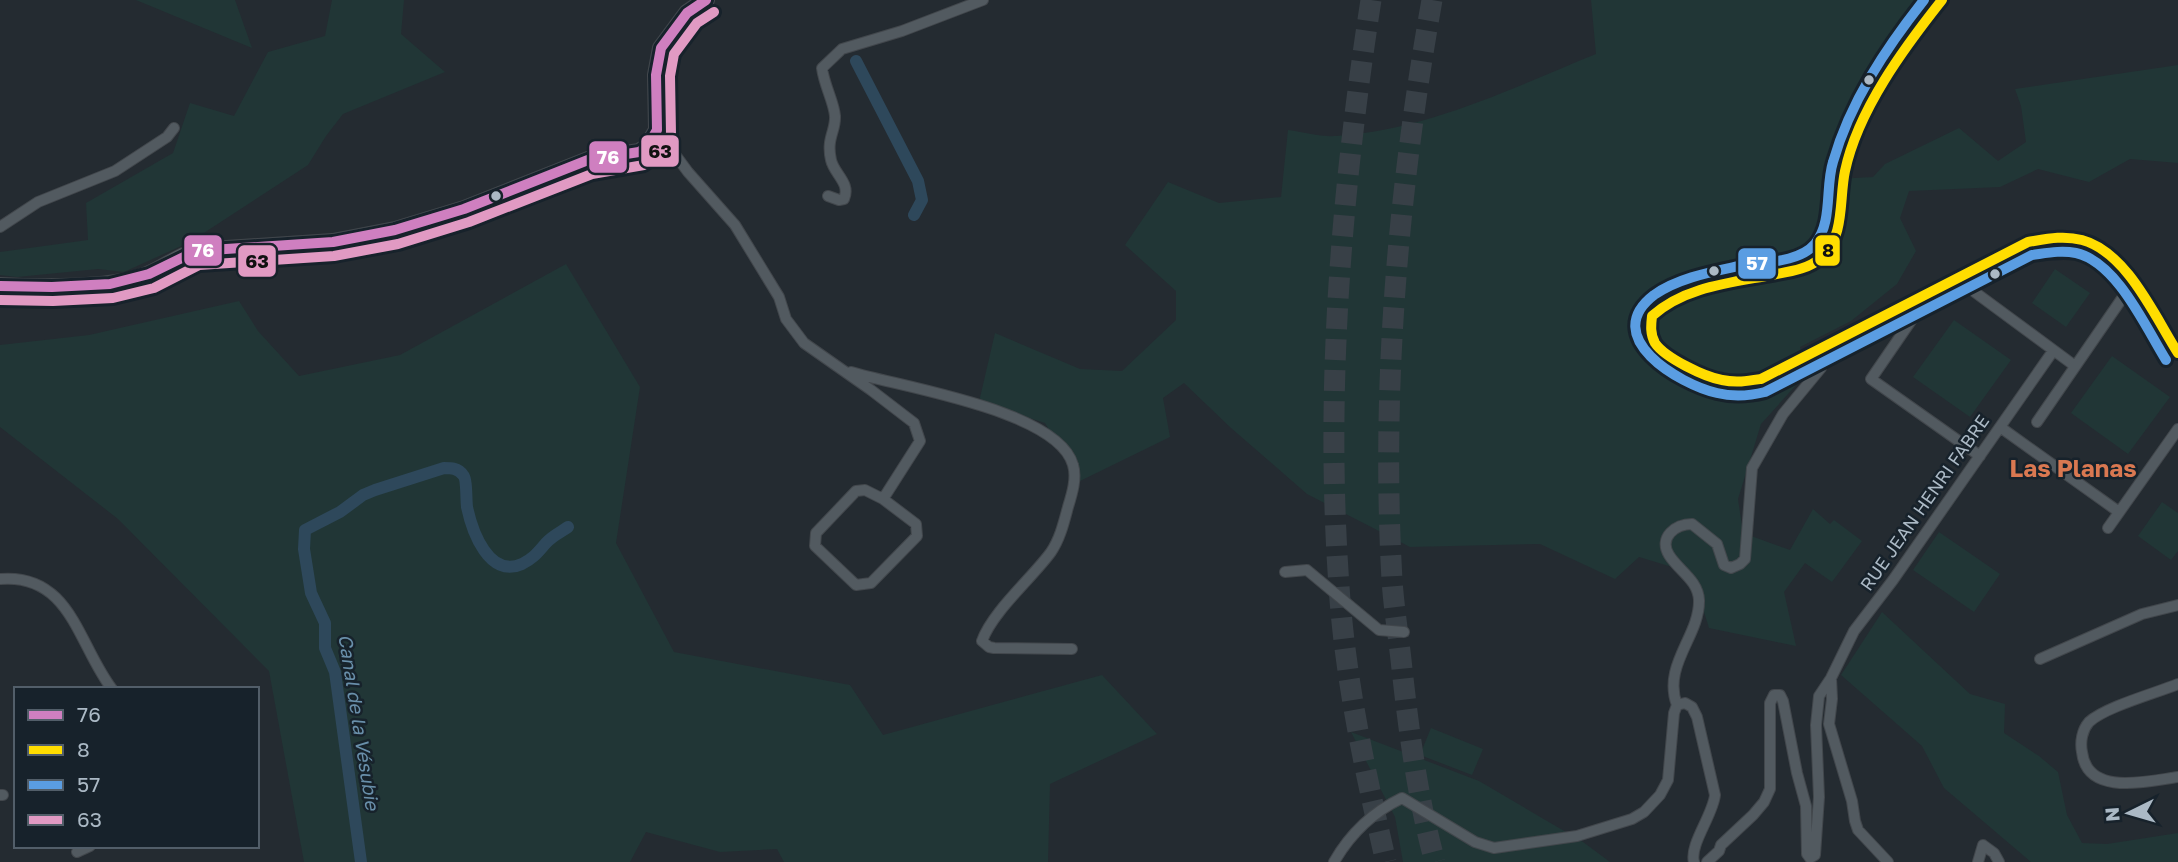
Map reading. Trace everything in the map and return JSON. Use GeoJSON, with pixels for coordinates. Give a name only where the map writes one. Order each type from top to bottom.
{"type":"FeatureCollection","features":[{"type":"Feature","properties":{"kind":"street"},"geometry":{"type":"LineString","coordinates":[[0,286],[116,283],[146,276],[177,258],[196,251],[334,242],[395,230],[464,209],[588,160],[639,152],[647,147],[657,130],[656,75],[661,48],[687,13],[706,0]]}},
{"type":"Feature","properties":{"kind":"street"},"geometry":{"type":"LineString","coordinates":[[828,196],[844,199],[847,192],[846,184],[834,171],[830,159],[828,145],[836,117],[822,68],[842,49],[902,31],[983,0]]}},
{"type":"Feature","properties":{"kind":"street"},"geometry":{"type":"LineString","coordinates":[[1942,0],[1892,71],[1864,120],[1846,169],[1833,243],[1826,253],[1819,260],[1798,270],[1678,297],[1657,309],[1650,323],[1653,340],[1666,355],[1724,381],[1747,382],[1761,379],[2028,242],[2053,236],[2067,236],[2095,244],[2117,259],[2134,281],[2178,353]]}},
{"type":"Feature","properties":{"kind":"street"},"geometry":{"type":"LineString","coordinates":[[0,227],[38,202],[115,171],[167,136],[174,128]]}},
{"type":"Feature","properties":{"kind":"street"},"geometry":{"type":"LineString","coordinates":[[657,130],[688,172],[735,225],[779,297],[786,320],[804,343],[914,423],[920,441],[883,499]]}},
{"type":"Feature","properties":{"kind":"street"},"geometry":{"type":"LineString","coordinates":[[1957,279],[2076,366]]}},
{"type":"Feature","properties":{"kind":"street"},"geometry":{"type":"LineString","coordinates":[[2037,422],[2134,281]]}},
{"type":"Feature","properties":{"kind":"street"},"geometry":{"type":"LineString","coordinates":[[1920,298],[1917,312],[1871,379],[1980,456]]}},
{"type":"Feature","properties":{"kind":"street"},"geometry":{"type":"LineString","coordinates":[[1334,862],[1355,832],[1381,808],[1402,798],[1475,842],[1494,848],[1577,836],[1632,819],[1644,812],[1660,795],[1668,779],[1677,705],[1672,691],[1675,672],[1698,610],[1699,598],[1688,575],[1668,554],[1665,543],[1670,532],[1681,524],[1692,524],[1717,544],[1724,565],[1731,568],[1745,559],[1752,468],[1783,414],[1821,368],[1820,350]]}},
{"type":"Feature","properties":{"kind":"street","name":"RUE JEAN HENRI FABRE"},"geometry":{"type":"LineString","coordinates":[[1707,862],[1753,815],[1770,789],[1770,703],[1774,695],[1780,695],[1783,701],[1806,806],[1807,854],[1810,858],[1815,855],[1819,797],[1819,696],[1832,678],[1854,631],[1886,590],[2053,351]]}},
{"type":"Feature","properties":{"kind":"street"},"geometry":{"type":"LineString","coordinates":[[839,368],[1000,410],[1045,432],[1065,451],[1073,463],[1074,477],[1062,530],[1051,552],[1003,609],[982,641],[994,648],[1072,649]]}},
{"type":"Feature","properties":{"kind":"street"},"geometry":{"type":"LineString","coordinates":[[2000,427],[2119,512]]}},
{"type":"Feature","properties":{"kind":"street"},"geometry":{"type":"LineString","coordinates":[[2108,528],[2178,429]]}},
{"type":"Feature","properties":{"kind":"street"},"geometry":{"type":"LineString","coordinates":[[865,490],[883,499],[916,524],[917,536],[871,583],[856,585],[815,546],[816,533],[856,492],[865,490]]}},
{"type":"Feature","properties":{"kind":"street"},"geometry":{"type":"LineString","coordinates":[[1285,572],[1307,570],[1379,630],[1404,632]]}},
{"type":"Feature","properties":{"kind":"street"},"geometry":{"type":"LineString","coordinates":[[0,579],[27,579],[56,597],[68,611],[95,665],[111,687]]}},
{"type":"Feature","properties":{"kind":"street"},"geometry":{"type":"LineString","coordinates":[[2040,659],[2142,614],[2178,605]]}},
{"type":"Feature","properties":{"kind":"street"},"geometry":{"type":"LineString","coordinates":[[1832,678],[1829,724],[1852,800],[1855,821],[1858,830],[1888,862]]}},
{"type":"Feature","properties":{"kind":"street"},"geometry":{"type":"LineString","coordinates":[[2178,684],[2107,711],[2089,723],[2082,735],[2082,755],[2090,772],[2106,781],[2124,784],[2178,777]]}},
{"type":"Feature","properties":{"kind":"street"},"geometry":{"type":"LineString","coordinates":[[1677,705],[1685,703],[1692,706],[1697,717],[1714,795],[1714,805],[1692,858],[1695,862]]}},
{"type":"Feature","properties":{"kind":"street"},"geometry":{"type":"LineString","coordinates":[[1978,862],[1983,845],[1994,853],[1999,862]]}},
{"type":"Feature","properties":{"kind":"street"},"geometry":{"type":"LineString","coordinates":[[78,852],[86,848]]}},
{"type":"Feature","properties":{"kind":"green space"},"geometry":{"type":"Polygon","coordinates":[[[136,0],[235,0],[252,48],[136,0]]]}},
{"type":"Feature","properties":{"kind":"green space"},"geometry":{"type":"Polygon","coordinates":[[[332,0],[404,0],[401,34],[445,72],[343,114],[308,165],[190,242],[124,272],[98,269],[17,277],[0,275],[0,252],[88,240],[86,203],[173,153],[190,103],[234,116],[268,52],[325,36],[332,0]]]}},
{"type":"Feature","properties":{"kind":"green space"},"geometry":{"type":"Polygon","coordinates":[[[1591,0],[1931,0],[1909,27],[1850,124],[1836,179],[1873,177],[1885,164],[1959,128],[1998,161],[2026,142],[2021,106],[2015,89],[2178,65],[2178,163],[2130,159],[2089,182],[2038,169],[2000,187],[1909,191],[1900,218],[1916,251],[1897,284],[1851,321],[1800,347],[1806,374],[1761,424],[1738,499],[1743,533],[1790,550],[1813,509],[1830,524],[1834,520],[1862,541],[1832,582],[1805,563],[1784,592],[1796,646],[1709,628],[1692,573],[1639,557],[1615,579],[1540,544],[1410,547],[1307,494],[1184,383],[1163,398],[1170,437],[1080,481],[1045,423],[979,402],[995,333],[1080,369],[1122,371],[1176,320],[1176,291],[1125,245],[1168,182],[1219,203],[1281,197],[1288,130],[1336,136],[1404,125],[1469,106],[1596,54],[1591,0]]]}},
{"type":"Feature","properties":{"kind":"green space"},"geometry":{"type":"Polygon","coordinates":[[[566,264],[640,387],[616,543],[674,652],[850,685],[883,735],[1102,675],[1157,734],[1050,784],[1048,862],[784,862],[777,849],[720,852],[646,832],[630,862],[304,862],[269,671],[118,519],[0,427],[0,345],[89,335],[239,301],[258,331],[299,376],[400,355],[566,264]]]}},
{"type":"Feature","properties":{"kind":"green space"},"geometry":{"type":"Polygon","coordinates":[[[2055,269],[2090,293],[2066,327],[2032,303],[2055,269]]]}},
{"type":"Feature","properties":{"kind":"green space"},"geometry":{"type":"Polygon","coordinates":[[[1954,320],[2011,360],[1970,417],[1913,377],[1954,320]]]}},
{"type":"Feature","properties":{"kind":"green space"},"geometry":{"type":"Polygon","coordinates":[[[2112,356],[2170,397],[2128,454],[2071,413],[2112,356]]]}},
{"type":"Feature","properties":{"kind":"green space"},"geometry":{"type":"Polygon","coordinates":[[[2162,502],[2178,513],[2178,551],[2171,560],[2138,536],[2162,502]]]}},
{"type":"Feature","properties":{"kind":"green space"},"geometry":{"type":"Polygon","coordinates":[[[1939,532],[2000,574],[1974,612],[1913,570],[1939,532]]]}},
{"type":"Feature","properties":{"kind":"green space"},"geometry":{"type":"Polygon","coordinates":[[[1882,612],[1970,694],[2005,704],[2004,733],[2058,772],[2067,815],[2082,843],[2107,844],[2178,833],[2178,862],[2031,862],[1944,788],[1922,746],[1841,675],[1882,612]]]}},
{"type":"Feature","properties":{"kind":"green space"},"geometry":{"type":"Polygon","coordinates":[[[1431,728],[1483,749],[1472,775],[1420,755],[1431,728]]]}},
{"type":"Feature","properties":{"kind":"green space"},"geometry":{"type":"Polygon","coordinates":[[[1351,732],[1479,781],[1583,842],[1610,862],[1403,862],[1395,817],[1351,732]]]}},
{"type":"Feature","properties":{"kind":"waterway","name":"Canal de la Vésubie"},"geometry":{"type":"LineString","coordinates":[[856,61],[918,181],[922,200],[914,215]]}},
{"type":"Feature","properties":{"kind":"waterway","name":"Canal de la Vésubie"},"geometry":{"type":"LineString","coordinates":[[361,862],[335,672],[325,648],[325,623],[311,593],[304,549],[305,530],[340,512],[363,495],[444,468],[457,470],[464,477],[467,507],[473,528],[484,550],[500,565],[510,567],[526,562],[551,538],[568,527]]}},
{"type":"Feature","properties":{"kind":"tunnel"},"geometry":{"type":"LineString","coordinates":[[1371,0],[1351,145],[1338,292],[1335,513],[1346,656],[1363,759],[1386,862]]}},
{"type":"Feature","properties":{"kind":"tunnel"},"geometry":{"type":"LineString","coordinates":[[1432,0],[1410,144],[1395,289],[1389,507],[1392,580],[1408,717],[1424,815],[1435,862]]}},
{"type":"Feature","properties":{"kind":"transit line","name":"76"},"geometry":{"type":"LineString","coordinates":[[0,286],[110,284],[149,274],[196,251],[333,242],[395,230],[464,209],[588,160],[639,152],[647,147],[657,130],[656,75],[661,48],[687,13],[706,0]]}},
{"type":"Feature","properties":{"kind":"transit line","name":"57"},"geometry":{"type":"LineString","coordinates":[[1924,0],[1883,57],[1849,118],[1833,162],[1824,225],[1815,244],[1800,255],[1790,258],[1706,273],[1663,289],[1639,311],[1635,327],[1640,342],[1666,369],[1701,388],[1741,396],[1765,392],[2032,255],[2065,252],[2091,259],[2105,269],[2140,314],[2166,360]]}},
{"type":"Feature","properties":{"kind":"transit line","name":"8"},"geometry":{"type":"LineString","coordinates":[[1942,0],[1898,59],[1860,125],[1845,171],[1838,228],[1822,257],[1803,268],[1721,284],[1677,299],[1652,316],[1655,343],[1676,361],[1715,378],[1737,382],[1761,379],[2028,242],[2061,238],[2082,240],[2113,258],[2138,288],[2178,353]]}},
{"type":"Feature","properties":{"kind":"transit line","name":"63"},"geometry":{"type":"LineString","coordinates":[[0,300],[113,298],[154,288],[199,265],[334,256],[398,244],[469,222],[592,174],[644,165],[657,156],[671,134],[670,76],[674,54],[697,23],[714,12]]}},
{"type":"Feature","properties":{"kind":"district","name":"Las Planas"},"geometry":{"type":"Point","coordinates":[2073,469]}}]}
